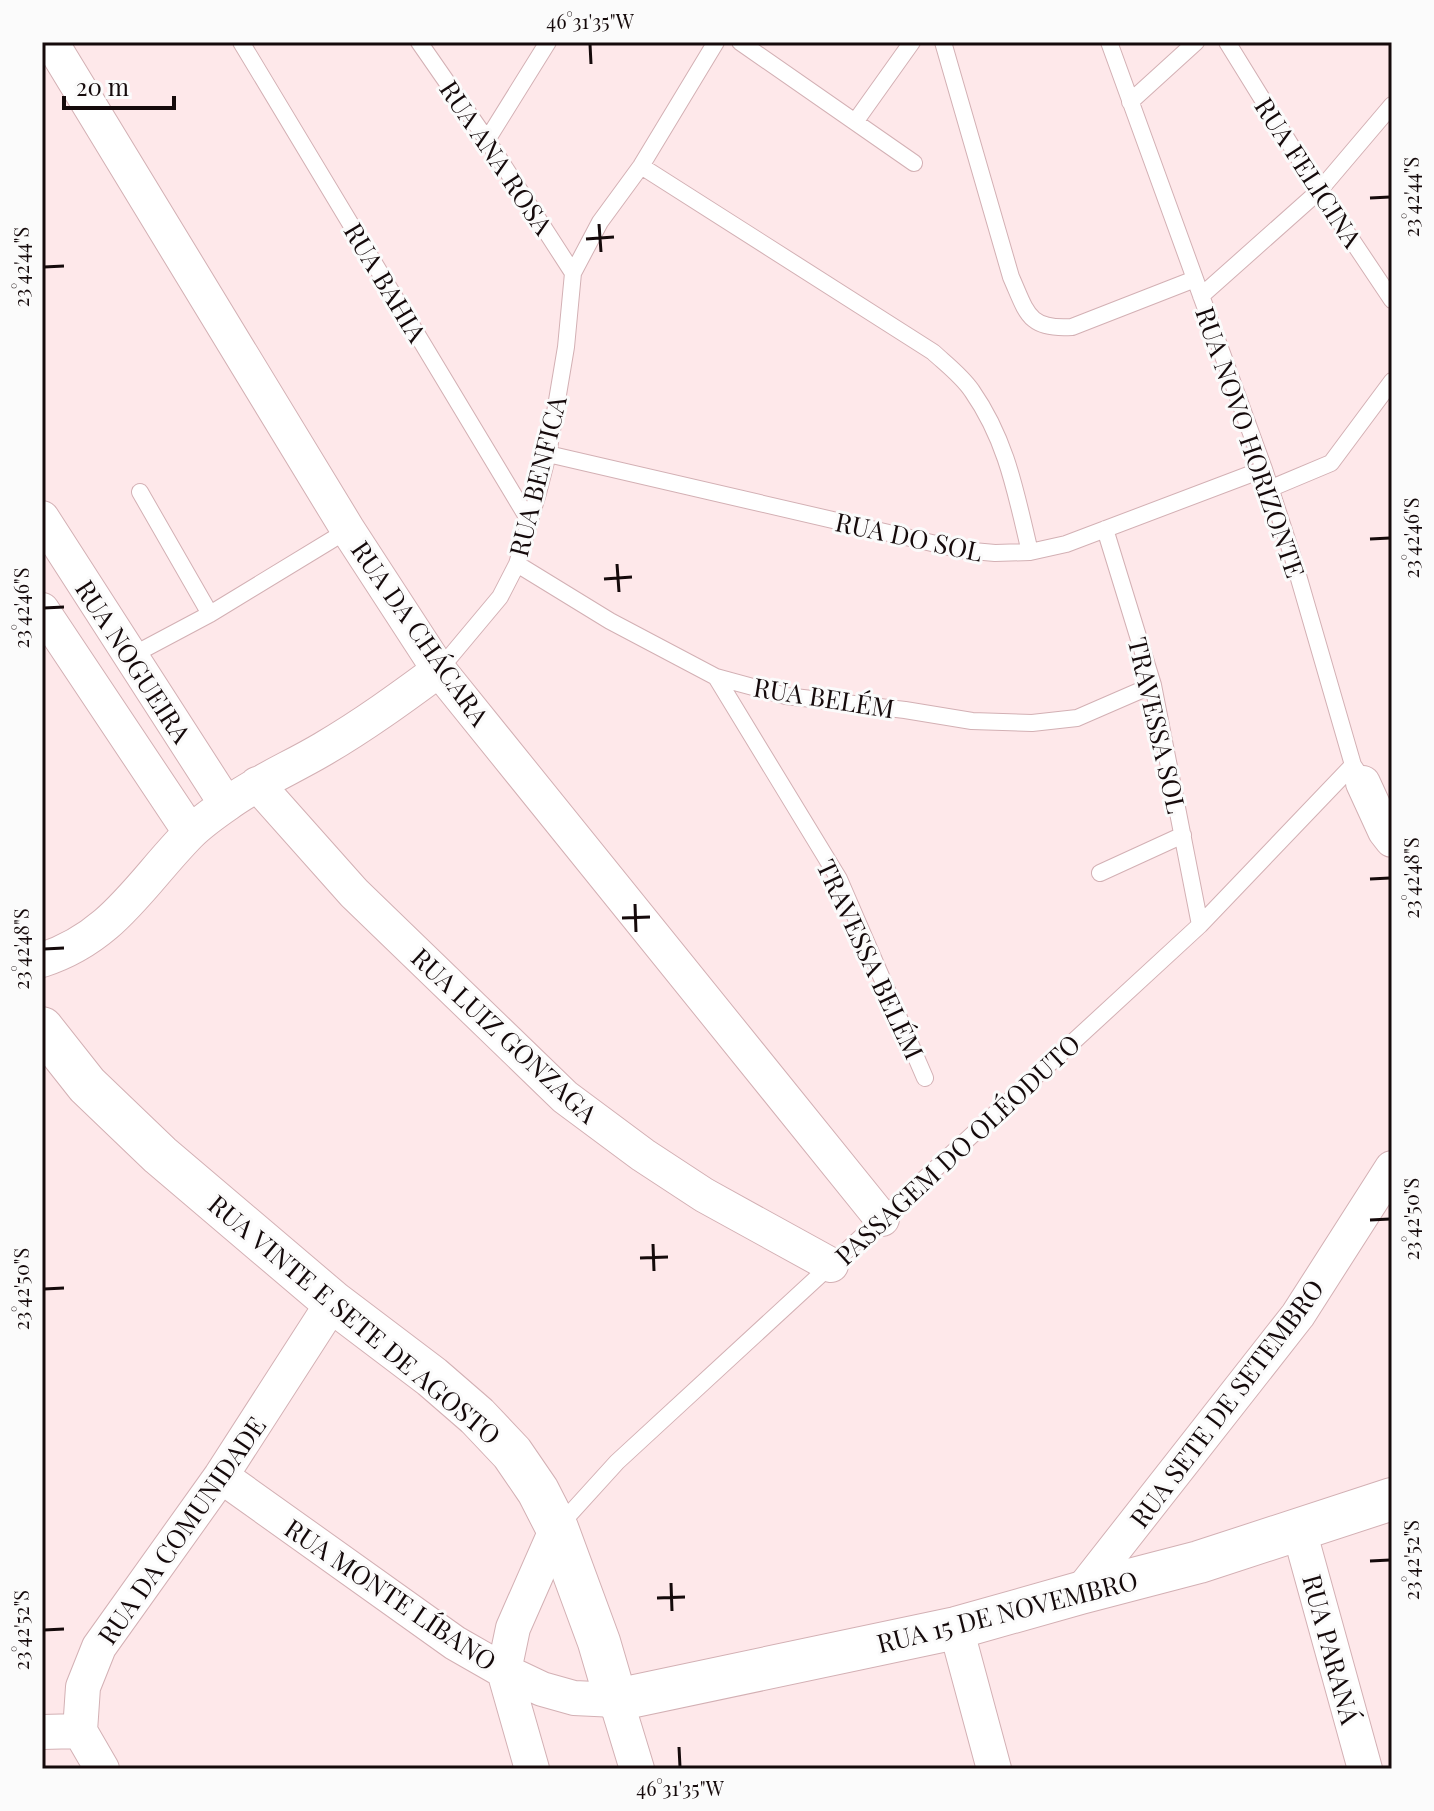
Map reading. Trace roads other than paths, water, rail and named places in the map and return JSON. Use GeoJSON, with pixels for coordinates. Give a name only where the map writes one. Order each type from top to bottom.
{"type":"FeatureCollection","features":[{"type":"Feature","properties":{"kind":"street","name":"RUA DA CHÁCARA"},"geometry":{"type":"LineString","coordinates":[[51,42],[348,530],[439,670],[882,1219]]}},
{"type":"Feature","properties":{"kind":"street","name":"RUA NOGUEIRA"},"geometry":{"type":"LineString","coordinates":[[42,518],[226,804]]}},
{"type":"Feature","properties":{"kind":"street"},"geometry":{"type":"LineString","coordinates":[[42,610],[190,832]]}},
{"type":"Feature","properties":{"kind":"street","name":"RUA BENFICA"},"geometry":{"type":"LineString","coordinates":[[42,960],[88,938],[120,912],[190,832],[226,804],[370,720],[439,670]]}},
{"type":"Feature","properties":{"kind":"street","name":"RUA NOVO HORIZONTE"},"geometry":{"type":"LineString","coordinates":[[1358,774],[1389,836]]}},
{"type":"Feature","properties":{"kind":"street","name":"RUA LUIZ GONZAGA"},"geometry":{"type":"LineString","coordinates":[[257,784],[354,893],[565,1097],[643,1155],[704,1195],[831,1265]]}},
{"type":"Feature","properties":{"kind":"street","name":"RUA VINTE E SETE DE AGOSTO"},"geometry":{"type":"LineString","coordinates":[[42,1028],[87,1085],[160,1155],[333,1302],[432,1377],[477,1416],[512,1453],[538,1491],[557,1528],[599,1642],[616,1700]]}},
{"type":"Feature","properties":{"kind":"street","name":"RUA SETE DE SETEMBRO"},"geometry":{"type":"LineString","coordinates":[[1080,1593],[1298,1315],[1392,1168]]}},
{"type":"Feature","properties":{"kind":"street","name":"RUA DA COMUNIDADE"},"geometry":{"type":"LineString","coordinates":[[80,1731],[83,1687],[99,1647],[221,1476],[333,1302]]}},
{"type":"Feature","properties":{"kind":"street","name":"RUA MONTE LÍBANO"},"geometry":{"type":"LineString","coordinates":[[221,1476],[455,1643],[504,1671],[542,1689],[574,1698],[616,1700]]}},
{"type":"Feature","properties":{"kind":"street","name":"RUA 15 DE NOVEMBRO"},"geometry":{"type":"LineString","coordinates":[[616,1700],[956,1628],[1199,1562],[1392,1499]]}},
{"type":"Feature","properties":{"kind":"street"},"geometry":{"type":"LineString","coordinates":[[532,1769],[504,1671],[513,1628],[557,1528]]}},
{"type":"Feature","properties":{"kind":"street","name":"RUA PARANÁ"},"geometry":{"type":"LineString","coordinates":[[1299,1530],[1365,1769]]}},
{"type":"Feature","properties":{"kind":"street"},"geometry":{"type":"LineString","coordinates":[[956,1628],[994,1769]]}},
{"type":"Feature","properties":{"kind":"street"},"geometry":{"type":"LineString","coordinates":[[616,1700],[637,1769]]}},
{"type":"Feature","properties":{"kind":"street"},"geometry":{"type":"LineString","coordinates":[[42,1732],[80,1731],[102,1769]]}},
{"type":"Feature","properties":{"kind":"lane","name":"RUA BAHIA"},"geometry":{"type":"LineString","coordinates":[[241,42],[530,522]]}},
{"type":"Feature","properties":{"kind":"lane","name":"RUA ANA ROSA"},"geometry":{"type":"LineString","coordinates":[[419,42],[573,273]]}},
{"type":"Feature","properties":{"kind":"lane"},"geometry":{"type":"LineString","coordinates":[[487,140],[548,42]]}},
{"type":"Feature","properties":{"kind":"lane","name":"RUA BENFICA"},"geometry":{"type":"LineString","coordinates":[[439,670],[500,597],[517,564],[548,454],[566,347],[573,273],[600,222],[641,166],[716,42]]}},
{"type":"Feature","properties":{"kind":"lane"},"geometry":{"type":"LineString","coordinates":[[740,42],[914,163]]}},
{"type":"Feature","properties":{"kind":"lane"},"geometry":{"type":"LineString","coordinates":[[855,122],[912,42]]}},
{"type":"Feature","properties":{"kind":"lane"},"geometry":{"type":"LineString","coordinates":[[943,42],[1011,277],[1025,309],[1037,323],[1053,328],[1072,327],[1195,279]]}},
{"type":"Feature","properties":{"kind":"lane","name":"RUA NOVO HORIZONTE"},"geometry":{"type":"LineString","coordinates":[[1109,42],[1264,469],[1358,774]]}},
{"type":"Feature","properties":{"kind":"lane"},"geometry":{"type":"LineString","coordinates":[[1130,102],[1196,42]]}},
{"type":"Feature","properties":{"kind":"lane","name":"RUA FELICINA"},"geometry":{"type":"LineString","coordinates":[[1227,42],[1319,191],[1392,300]]}},
{"type":"Feature","properties":{"kind":"lane"},"geometry":{"type":"LineString","coordinates":[[1201,296],[1319,191],[1392,105]]}},
{"type":"Feature","properties":{"kind":"lane"},"geometry":{"type":"LineString","coordinates":[[641,166],[933,352],[971,389],[999,436],[1030,552]]}},
{"type":"Feature","properties":{"kind":"lane"},"geometry":{"type":"LineString","coordinates":[[1269,489],[1331,463],[1392,381]]}},
{"type":"Feature","properties":{"kind":"lane","name":"RUA DO SOL"},"geometry":{"type":"LineString","coordinates":[[548,454],[962,550],[995,553],[1030,552],[1066,544],[1264,469]]}},
{"type":"Feature","properties":{"kind":"lane"},"geometry":{"type":"LineString","coordinates":[[140,492],[210,614]]}},
{"type":"Feature","properties":{"kind":"lane","name":"TRAVESSA SOL"},"geometry":{"type":"LineString","coordinates":[[1105,529],[1153,685],[1200,925]]}},
{"type":"Feature","properties":{"kind":"lane"},"geometry":{"type":"LineString","coordinates":[[131,656],[210,614],[348,530]]}},
{"type":"Feature","properties":{"kind":"lane","name":"RUA BELÉM"},"geometry":{"type":"LineString","coordinates":[[517,564],[610,621],[716,677],[786,696],[972,721],[1032,723],[1077,718],[1153,685]]}},
{"type":"Feature","properties":{"kind":"lane","name":"TRAVESSA BELÉM"},"geometry":{"type":"LineString","coordinates":[[716,677],[839,879],[925,1078]]}},
{"type":"Feature","properties":{"kind":"lane","name":"PASSAGEM DO OLÉODUTO"},"geometry":{"type":"LineString","coordinates":[[557,1528],[617,1462],[1200,925],[1358,774]]}},
{"type":"Feature","properties":{"kind":"lane"},"geometry":{"type":"LineString","coordinates":[[1100,873],[1183,835]]}}]}
